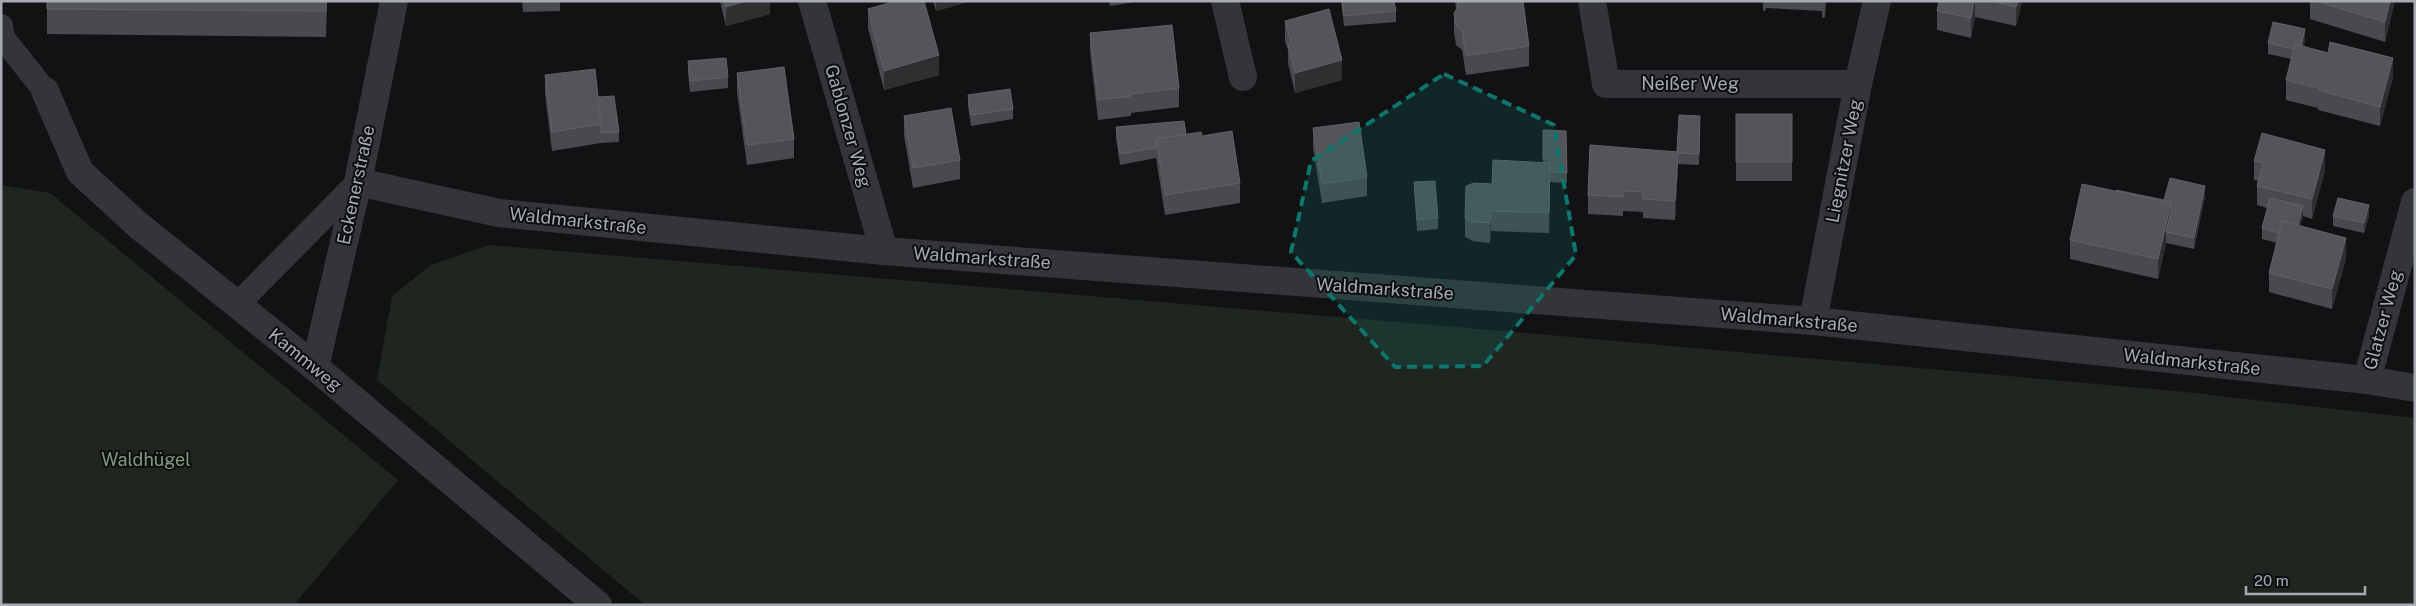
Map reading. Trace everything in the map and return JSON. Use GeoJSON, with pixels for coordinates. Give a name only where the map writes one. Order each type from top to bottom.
{"type":"FeatureCollection","features":[{"type":"Feature","properties":{"kind":"street","name":"Eckenerstraße"},"geometry":{"type":"LineString","coordinates":[[315,367],[358,182],[394,1]]}},
{"type":"Feature","properties":{"kind":"street","name":"Gablonzer Weg"},"geometry":{"type":"LineString","coordinates":[[812,1],[884,250]]}},
{"type":"Feature","properties":{"kind":"street"},"geometry":{"type":"LineString","coordinates":[[1225,1],[1243,77]]}},
{"type":"Feature","properties":{"kind":"street","name":"Neißer Weg"},"geometry":{"type":"LineString","coordinates":[[1592,1],[1606,84],[1858,84]]}},
{"type":"Feature","properties":{"kind":"street","name":"Liegnitzer Weg"},"geometry":{"type":"LineString","coordinates":[[1813,321],[1858,84],[1878,1]]}},
{"type":"Feature","properties":{"kind":"street","name":"Kammweg"},"geometry":{"type":"LineString","coordinates":[[45,91],[80,172],[138,226],[315,367],[598,605]]}},
{"type":"Feature","properties":{"kind":"street","name":"Waldmarkstraße"},"geometry":{"type":"LineString","coordinates":[[358,182],[498,213],[884,250],[1813,321],[2367,380],[2415,388]]}},
{"type":"Feature","properties":{"kind":"street","name":"Glatzer Weg"},"geometry":{"type":"LineString","coordinates":[[2367,380],[2415,202]]}},
{"type":"Feature","properties":{"kind":"lane"},"geometry":{"type":"LineString","coordinates":[[1,26],[3,38],[45,91]]}},
{"type":"Feature","properties":{"kind":"lane"},"geometry":{"type":"LineString","coordinates":[[238,305],[358,182]]}},
{"type":"Feature","properties":{"kind":"highlighted area"},"geometry":{"type":"Polygon","coordinates":[[[1444,74],[1554,125],[1576,255],[1483,366],[1395,367],[1291,252],[1311,161],[1444,74]]]}},
{"type":"Feature","properties":{"kind":"green space","name":"Waldhügel"},"geometry":{"type":"Polygon","coordinates":[[[1,185],[50,193],[398,480],[294,605],[1,605],[1,185]]]}},
{"type":"Feature","properties":{"kind":"green space"},"geometry":{"type":"Polygon","coordinates":[[[489,245],[1549,335],[2176,391],[2415,418],[2415,605],[645,605],[377,380],[392,296],[431,265],[489,245]]]}},
{"type":"Feature","properties":{"kind":"building"},"geometry":{"type":"Polygon","coordinates":[[[47,1],[326,1],[326,11],[47,9],[47,1]]]}},
{"type":"Feature","properties":{"kind":"building"},"geometry":{"type":"Polygon","coordinates":[[[725,1],[746,1],[726,7],[725,1]]]}},
{"type":"Feature","properties":{"kind":"building"},"geometry":{"type":"Polygon","coordinates":[[[896,1],[924,1],[939,55],[884,71],[868,9],[896,1]]]}},
{"type":"Feature","properties":{"kind":"building"},"geometry":{"type":"Polygon","coordinates":[[[1342,1],[1394,1],[1396,11],[1344,16],[1342,1]]]}},
{"type":"Feature","properties":{"kind":"building"},"geometry":{"type":"Polygon","coordinates":[[[1468,1],[1523,1],[1529,46],[1466,56],[1462,31],[1456,26],[1454,13],[1459,6],[1458,3],[1468,1]]]}},
{"type":"Feature","properties":{"kind":"building"},"geometry":{"type":"Polygon","coordinates":[[[1939,1],[1974,1],[1971,18],[1937,11],[1939,1]]]}},
{"type":"Feature","properties":{"kind":"building"},"geometry":{"type":"Polygon","coordinates":[[[1991,1],[2018,1],[2016,7],[1991,1]]]}},
{"type":"Feature","properties":{"kind":"building"},"geometry":{"type":"Polygon","coordinates":[[[2315,1],[2390,1],[2385,22],[2315,1]]]}},
{"type":"Feature","properties":{"kind":"building"},"geometry":{"type":"Polygon","coordinates":[[[1329,9],[1342,60],[1295,73],[1288,44],[1291,43],[1285,21],[1329,9]]]}},
{"type":"Feature","properties":{"kind":"building"},"geometry":{"type":"Polygon","coordinates":[[[2273,22],[2305,29],[2301,46],[2295,44],[2294,49],[2268,43],[2273,22]]]}},
{"type":"Feature","properties":{"kind":"building"},"geometry":{"type":"Polygon","coordinates":[[[1172,25],[1179,88],[1098,100],[1090,33],[1172,25]]]}},
{"type":"Feature","properties":{"kind":"building"},"geometry":{"type":"Polygon","coordinates":[[[2330,42],[2393,58],[2380,107],[2286,80],[2295,44],[2328,53],[2330,42]]]}},
{"type":"Feature","properties":{"kind":"building"},"geometry":{"type":"Polygon","coordinates":[[[726,58],[728,77],[690,81],[688,61],[726,58]]]}},
{"type":"Feature","properties":{"kind":"building"},"geometry":{"type":"Polygon","coordinates":[[[784,67],[794,139],[747,145],[737,73],[784,67]]]}},
{"type":"Feature","properties":{"kind":"building"},"geometry":{"type":"Polygon","coordinates":[[[595,69],[601,124],[552,132],[545,75],[595,69]]]}},
{"type":"Feature","properties":{"kind":"building"},"geometry":{"type":"Polygon","coordinates":[[[1010,89],[1013,109],[971,115],[968,95],[1010,89]]]}},
{"type":"Feature","properties":{"kind":"building"},"geometry":{"type":"Polygon","coordinates":[[[614,96],[619,132],[601,133],[598,97],[614,96]]]}},
{"type":"Feature","properties":{"kind":"building"},"geometry":{"type":"Polygon","coordinates":[[[951,108],[960,160],[913,168],[904,116],[951,108]]]}},
{"type":"Feature","properties":{"kind":"building"},"geometry":{"type":"Polygon","coordinates":[[[1736,114],[1792,114],[1792,162],[1736,162],[1736,114]]]}},
{"type":"Feature","properties":{"kind":"building"},"geometry":{"type":"Polygon","coordinates":[[[1679,115],[1700,116],[1699,154],[1678,153],[1679,115]]]}},
{"type":"Feature","properties":{"kind":"building"},"geometry":{"type":"Polygon","coordinates":[[[1184,121],[1186,134],[1156,139],[1156,148],[1120,154],[1116,127],[1184,121]]]}},
{"type":"Feature","properties":{"kind":"building"},"geometry":{"type":"Polygon","coordinates":[[[1359,122],[1367,177],[1322,184],[1313,128],[1359,122]]]}},
{"type":"Feature","properties":{"kind":"building"},"geometry":{"type":"Polygon","coordinates":[[[1543,130],[1566,131],[1567,173],[1550,172],[1549,158],[1543,159],[1543,130]]]}},
{"type":"Feature","properties":{"kind":"building"},"geometry":{"type":"Polygon","coordinates":[[[1232,131],[1240,183],[1165,195],[1156,139],[1201,132],[1202,136],[1232,131]]]}},
{"type":"Feature","properties":{"kind":"building"},"geometry":{"type":"Polygon","coordinates":[[[2262,133],[2325,150],[2312,199],[2257,186],[2263,163],[2254,161],[2262,133]]]}},
{"type":"Feature","properties":{"kind":"building"},"geometry":{"type":"Polygon","coordinates":[[[1590,145],[1678,152],[1675,201],[1643,199],[1643,192],[1623,191],[1623,197],[1588,195],[1590,145]]]}},
{"type":"Feature","properties":{"kind":"building"},"geometry":{"type":"Polygon","coordinates":[[[1493,160],[1550,163],[1549,213],[1491,211],[1490,223],[1473,222],[1465,218],[1466,186],[1474,183],[1492,184],[1493,160]]]}},
{"type":"Feature","properties":{"kind":"building"},"geometry":{"type":"Polygon","coordinates":[[[2170,178],[2205,186],[2194,238],[2166,232],[2171,203],[2116,191],[2164,200],[2170,178]]]}},
{"type":"Feature","properties":{"kind":"building"},"geometry":{"type":"Polygon","coordinates":[[[1435,181],[1438,218],[1417,220],[1414,182],[1435,181]]]}},
{"type":"Feature","properties":{"kind":"building"},"geometry":{"type":"Polygon","coordinates":[[[2082,184],[2171,203],[2158,259],[2070,240],[2082,184]]]}},
{"type":"Feature","properties":{"kind":"building"},"geometry":{"type":"Polygon","coordinates":[[[2270,198],[2303,206],[2298,225],[2282,221],[2279,233],[2262,228],[2270,198]]]}},
{"type":"Feature","properties":{"kind":"building"},"geometry":{"type":"Polygon","coordinates":[[[2338,198],[2369,205],[2364,223],[2333,216],[2338,198]]]}},
{"type":"Feature","properties":{"kind":"building"},"geometry":{"type":"Polygon","coordinates":[[[2282,221],[2346,238],[2332,289],[2269,273],[2282,221]]]}}]}
